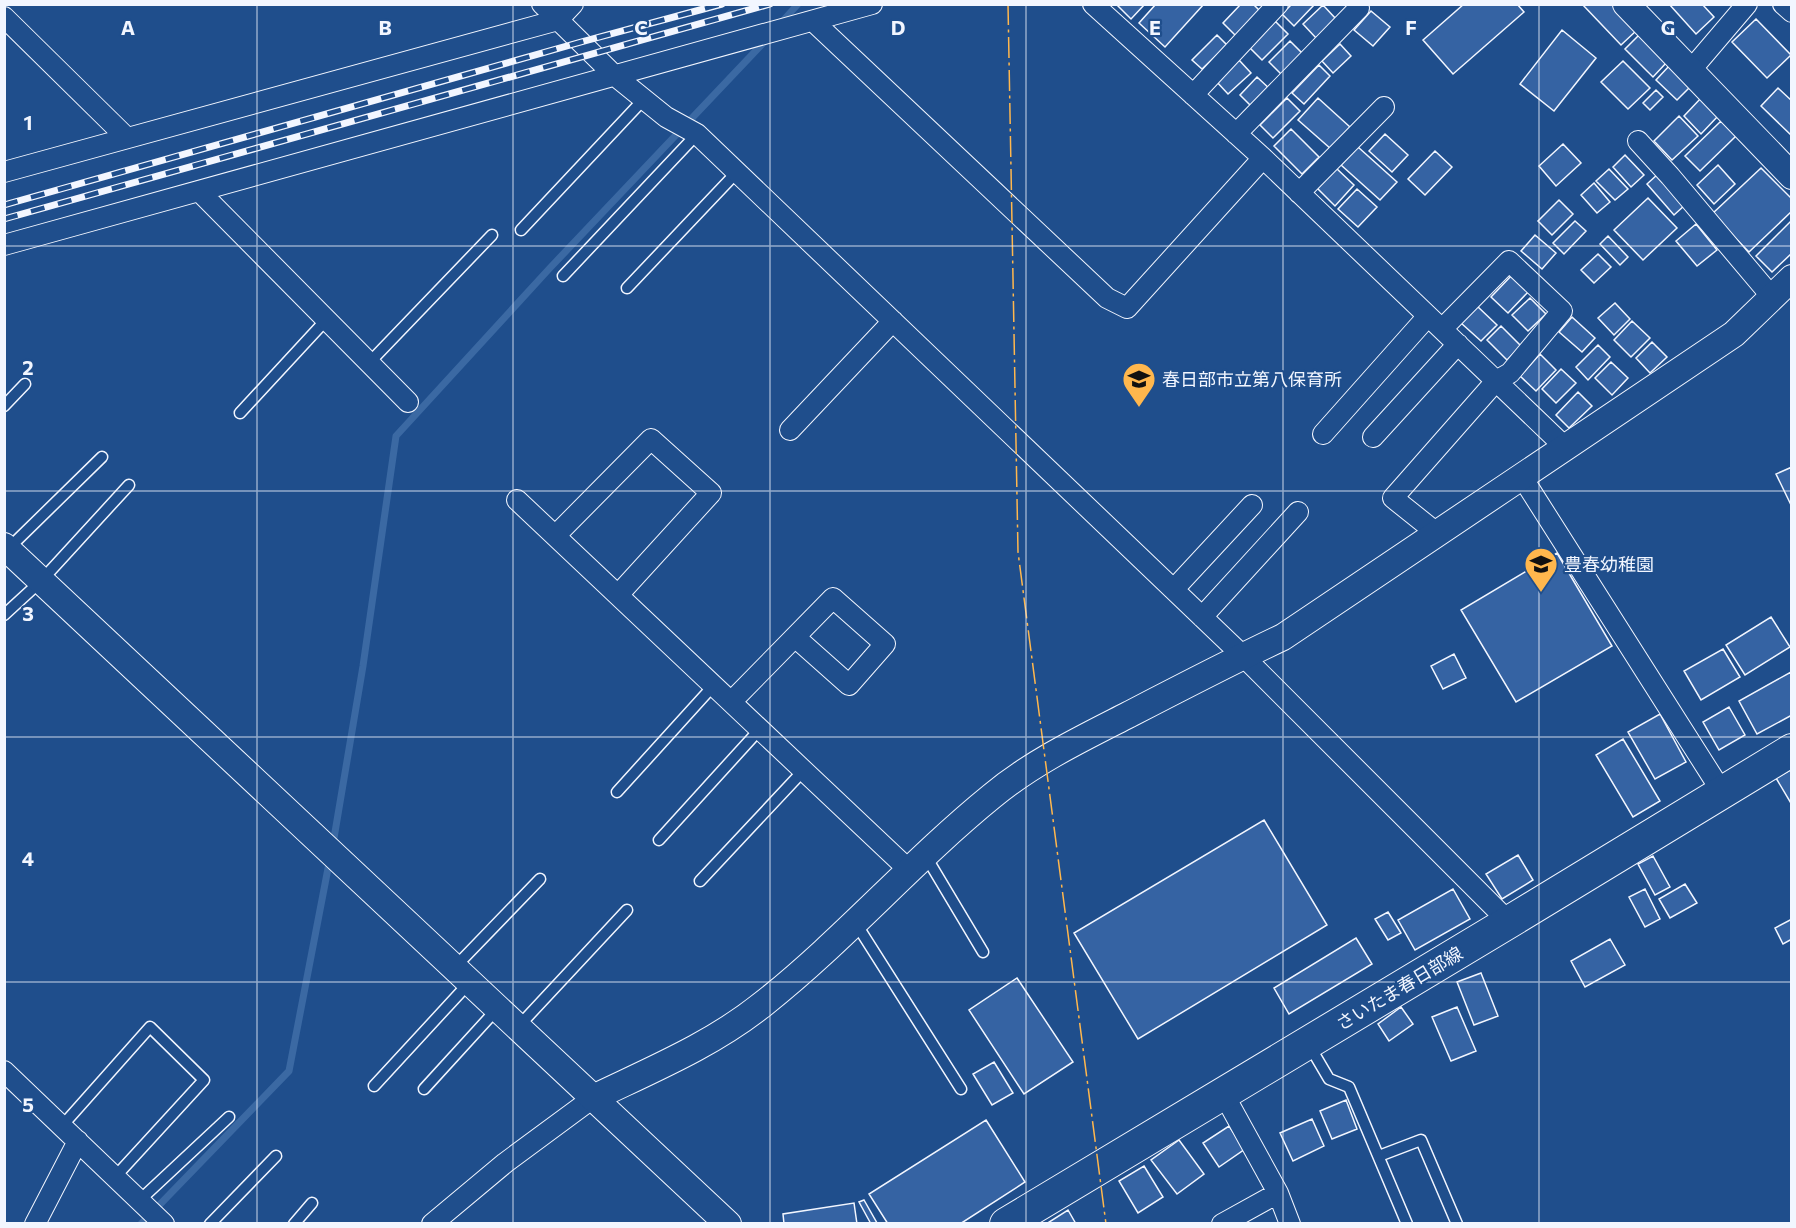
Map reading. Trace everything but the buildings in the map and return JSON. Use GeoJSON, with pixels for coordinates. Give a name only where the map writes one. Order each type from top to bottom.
{"type":"FeatureCollection","features":[{"type":"Feature","properties":{"kind":"main road","name":"さいたま春日部線"},"geometry":{"type":"LineString","coordinates":[[1021,1220],[1223,1093],[1791,750]]}},
{"type":"Feature","properties":{"kind":"street"},"geometry":{"type":"LineString","coordinates":[[542,4],[614,75],[666,117],[697,134],[1202,616],[1509,922]]}},
{"type":"Feature","properties":{"kind":"street"},"geometry":{"type":"LineString","coordinates":[[4,172],[558,20],[573,4]]}},
{"type":"Feature","properties":{"kind":"street"},"geometry":{"type":"LineString","coordinates":[[4,245],[614,75],[814,22],[872,4]]}},
{"type":"Feature","properties":{"kind":"street"},"geometry":{"type":"LineString","coordinates":[[1093,4],[1263,158],[1566,448]]}},
{"type":"Feature","properties":{"kind":"street"},"geometry":{"type":"LineString","coordinates":[[1193,95],[1278,4]]}},
{"type":"Feature","properties":{"kind":"street"},"geometry":{"type":"LineString","coordinates":[[1626,4],[1791,176]]}},
{"type":"Feature","properties":{"kind":"street"},"geometry":{"type":"LineString","coordinates":[[1690,70],[1748,4]]}},
{"type":"Feature","properties":{"kind":"street"},"geometry":{"type":"LineString","coordinates":[[1783,4],[1791,12]]}},
{"type":"Feature","properties":{"kind":"street"},"geometry":{"type":"LineString","coordinates":[[1236,134],[1359,8]]}},
{"type":"Feature","properties":{"kind":"street"},"geometry":{"type":"LineString","coordinates":[[4,17],[127,138]]}},
{"type":"Feature","properties":{"kind":"street"},"geometry":{"type":"LineString","coordinates":[[814,22],[1107,298],[1127,308],[1263,158]]}},
{"type":"Feature","properties":{"kind":"street"},"geometry":{"type":"LineString","coordinates":[[1299,193],[1384,107]]}},
{"type":"Feature","properties":{"kind":"street"},"geometry":{"type":"LineString","coordinates":[[1638,141],[1772,297]]}},
{"type":"Feature","properties":{"kind":"street"},"geometry":{"type":"LineString","coordinates":[[199,191],[408,402]]}},
{"type":"Feature","properties":{"kind":"street"},"geometry":{"type":"LineString","coordinates":[[1323,434],[1435,323],[1509,261],[1562,311],[1509,373],[1496,381],[1393,498],[1438,534]]}},
{"type":"Feature","properties":{"kind":"street"},"geometry":{"type":"LineString","coordinates":[[432,1224],[505,1163],[593,1098],[711,1040],[763,1004],[992,796],[1035,765],[1060,750],[1283,637],[1734,334],[1791,278]]}},
{"type":"Feature","properties":{"kind":"street"},"geometry":{"type":"LineString","coordinates":[[790,430],[893,321]]}},
{"type":"Feature","properties":{"kind":"street"},"geometry":{"type":"LineString","coordinates":[[1373,437],[1458,344]]}},
{"type":"Feature","properties":{"kind":"street"},"geometry":{"type":"LineString","coordinates":[[555,536],[651,439],[711,493],[618,595]]}},
{"type":"Feature","properties":{"kind":"street"},"geometry":{"type":"LineString","coordinates":[[1522,477],[1722,792]]}},
{"type":"Feature","properties":{"kind":"street"},"geometry":{"type":"LineString","coordinates":[[517,500],[804,770],[917,862]]}},
{"type":"Feature","properties":{"kind":"street"},"geometry":{"type":"LineString","coordinates":[[1174,589],[1252,505]]}},
{"type":"Feature","properties":{"kind":"street"},"geometry":{"type":"LineString","coordinates":[[1202,616],[1298,513]]}},
{"type":"Feature","properties":{"kind":"street"},"geometry":{"type":"LineString","coordinates":[[6,549],[593,1098],[722,1222]]}},
{"type":"Feature","properties":{"kind":"street"},"geometry":{"type":"LineString","coordinates":[[731,702],[833,597],[885,644],[849,685],[795,637]]}},
{"type":"Feature","properties":{"kind":"street"},"geometry":{"type":"LineString","coordinates":[[4,1071],[164,1224]]}},
{"type":"Feature","properties":{"kind":"street"},"geometry":{"type":"LineString","coordinates":[[1223,1093],[1278,1193],[1290,1224]]}},
{"type":"Feature","properties":{"kind":"street"},"geometry":{"type":"LineString","coordinates":[[35,1224],[78,1141]]}},
{"type":"Feature","properties":{"kind":"street"},"geometry":{"type":"LineString","coordinates":[[1222,1224],[1278,1193]]}},
{"type":"Feature","properties":{"kind":"lane"},"geometry":{"type":"LineString","coordinates":[[521,230],[644,99]]}},
{"type":"Feature","properties":{"kind":"lane"},"geometry":{"type":"LineString","coordinates":[[563,276],[697,134]]}},
{"type":"Feature","properties":{"kind":"lane"},"geometry":{"type":"LineString","coordinates":[[627,288],[736,172]]}},
{"type":"Feature","properties":{"kind":"lane"},"geometry":{"type":"LineString","coordinates":[[369,363],[492,235]]}},
{"type":"Feature","properties":{"kind":"lane"},"geometry":{"type":"LineString","coordinates":[[240,413],[326,320]]}},
{"type":"Feature","properties":{"kind":"lane"},"geometry":{"type":"LineString","coordinates":[[4,406],[25,384]]}},
{"type":"Feature","properties":{"kind":"lane"},"geometry":{"type":"LineString","coordinates":[[6,549],[102,457]]}},
{"type":"Feature","properties":{"kind":"lane"},"geometry":{"type":"LineString","coordinates":[[4,615],[41,580],[129,485]]}},
{"type":"Feature","properties":{"kind":"lane"},"geometry":{"type":"LineString","coordinates":[[617,792],[714,685]]}},
{"type":"Feature","properties":{"kind":"lane"},"geometry":{"type":"LineString","coordinates":[[659,840],[760,729]]}},
{"type":"Feature","properties":{"kind":"lane"},"geometry":{"type":"LineString","coordinates":[[700,881],[804,770]]}},
{"type":"Feature","properties":{"kind":"lane"},"geometry":{"type":"LineString","coordinates":[[917,862],[983,952]]}},
{"type":"Feature","properties":{"kind":"lane"},"geometry":{"type":"LineString","coordinates":[[374,1086],[540,879]]}},
{"type":"Feature","properties":{"kind":"lane"},"geometry":{"type":"LineString","coordinates":[[517,1028],[627,910]]}},
{"type":"Feature","properties":{"kind":"lane"},"geometry":{"type":"LineString","coordinates":[[854,921],[961,1089]]}},
{"type":"Feature","properties":{"kind":"lane"},"geometry":{"type":"LineString","coordinates":[[424,1089],[497,1009]]}},
{"type":"Feature","properties":{"kind":"lane"},"geometry":{"type":"LineString","coordinates":[[62,1126],[150,1027],[204,1080],[115,1177]]}},
{"type":"Feature","properties":{"kind":"lane"},"geometry":{"type":"LineString","coordinates":[[1308,1042],[1329,1079],[1349,1087],[1407,1224]]}},
{"type":"Feature","properties":{"kind":"lane"},"geometry":{"type":"LineString","coordinates":[[140,1200],[229,1117]]}},
{"type":"Feature","properties":{"kind":"lane"},"geometry":{"type":"LineString","coordinates":[[1378,1156],[1421,1140],[1457,1224]]}},
{"type":"Feature","properties":{"kind":"lane"},"geometry":{"type":"LineString","coordinates":[[210,1224],[276,1156]]}},
{"type":"Feature","properties":{"kind":"lane"},"geometry":{"type":"LineString","coordinates":[[294,1224],[312,1203]]}},
{"type":"Feature","properties":{"kind":"waterway"},"geometry":{"type":"LineString","coordinates":[[781,23],[798,4]]}},
{"type":"Feature","properties":{"kind":"waterway"},"geometry":{"type":"LineString","coordinates":[[333,844],[363,666],[396,436],[549,269],[766,40]]}},
{"type":"Feature","properties":{"kind":"waterway"},"geometry":{"type":"LineString","coordinates":[[141,1224],[289,1071],[330,858]]}},
{"type":"Feature","properties":{"kind":"railway"},"geometry":{"type":"LineString","coordinates":[[4,205],[722,4]]}},
{"type":"Feature","properties":{"kind":"railway"},"geometry":{"type":"LineString","coordinates":[[4,219],[770,4]]}},
{"type":"Feature","properties":{"kind":"power"},"geometry":{"type":"LineString","coordinates":[[1008,4],[1018,552],[1106,1224]]}},
{"type":"Feature","properties":{"kind":"place","name":"春日部市立第八保育所"},"geometry":{"type":"Point","coordinates":[1139,408]}},
{"type":"Feature","properties":{"kind":"place","name":"豊春幼稚園"},"geometry":{"type":"Point","coordinates":[1541,593]}}]}
